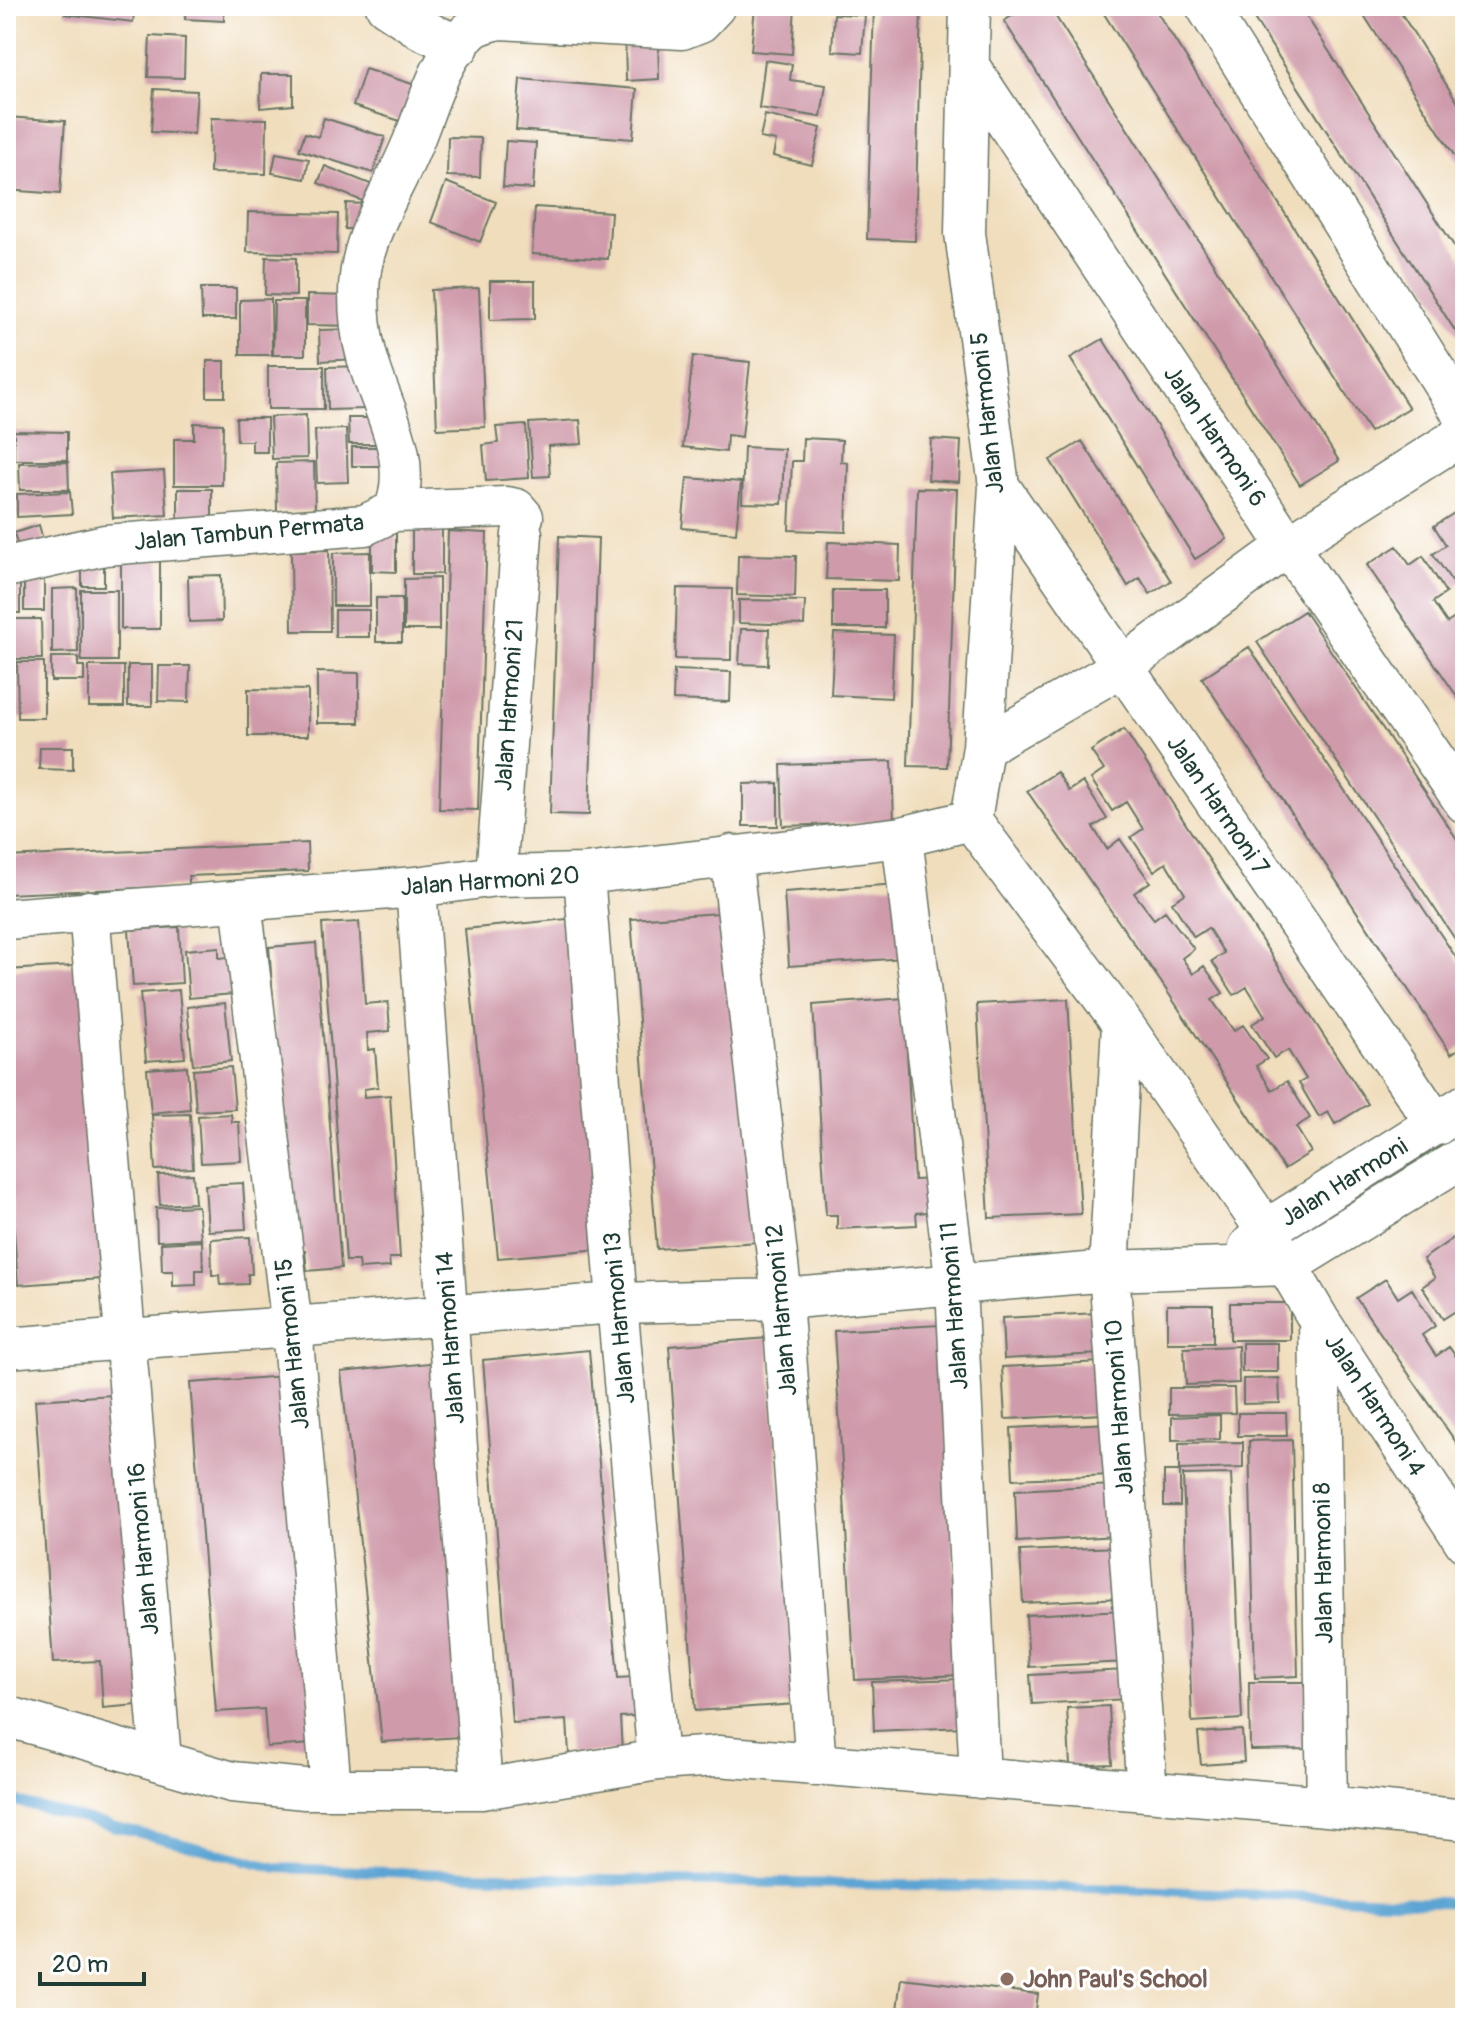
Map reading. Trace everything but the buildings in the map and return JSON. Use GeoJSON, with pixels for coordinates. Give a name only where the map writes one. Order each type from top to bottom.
{"type":"FeatureCollection","features":[{"type":"Feature","properties":{"kind":"street"},"geometry":{"type":"LineString","coordinates":[[386,6],[421,29],[459,46]]}},
{"type":"Feature","properties":{"kind":"street","name":"Jalan Tambun Permata"},"geometry":{"type":"LineString","coordinates":[[6,567],[105,545],[365,525],[394,511],[400,497],[401,456],[365,352],[359,290],[369,239],[384,198],[409,153],[445,65],[470,31],[499,19],[682,29],[700,22],[715,6]]}},
{"type":"Feature","properties":{"kind":"street","name":"Jalan Harmoni 5"},"geometry":{"type":"LineString","coordinates":[[970,6],[965,233],[999,486],[983,747],[971,820]]}},
{"type":"Feature","properties":{"kind":"street"},"geometry":{"type":"LineString","coordinates":[[1206,6],[1465,418]]}},
{"type":"Feature","properties":{"kind":"street","name":"Jalan Harmoni 6"},"geometry":{"type":"LineString","coordinates":[[969,66],[1288,546],[1465,803]]}},
{"type":"Feature","properties":{"kind":"street"},"geometry":{"type":"LineString","coordinates":[[983,747],[1123,666],[1288,546],[1465,433]]}},
{"type":"Feature","properties":{"kind":"street","name":"Jalan Harmoni 7"},"geometry":{"type":"LineString","coordinates":[[999,486],[1123,666],[1451,1115]]}},
{"type":"Feature","properties":{"kind":"street","name":"Jalan Harmoni 21"},"geometry":{"type":"LineString","coordinates":[[394,511],[507,507],[516,509],[522,526],[496,876]]}},
{"type":"Feature","properties":{"kind":"street","name":"Jalan Harmoni 20"},"geometry":{"type":"LineString","coordinates":[[6,919],[416,887],[496,876],[584,874],[902,837],[971,820]]}},
{"type":"Feature","properties":{"kind":"street","name":"Jalan Harmoni 4"},"geometry":{"type":"LineString","coordinates":[[971,820],[1122,1023],[1266,1230],[1319,1320],[1465,1542]]}},
{"type":"Feature","properties":{"kind":"street","name":"Jalan Harmoni 11"},"geometry":{"type":"LineString","coordinates":[[902,837],[956,1286],[980,1778]]}},
{"type":"Feature","properties":{"kind":"street","name":"Jalan Harmoni 12"},"geometry":{"type":"LineString","coordinates":[[731,855],[782,1299],[816,1766]]}},
{"type":"Feature","properties":{"kind":"street","name":"Jalan Harmoni 13"},"geometry":{"type":"LineString","coordinates":[[584,874],[617,1303],[658,1760]]}},
{"type":"Feature","properties":{"kind":"street","name":"Jalan Harmoni 14"},"geometry":{"type":"LineString","coordinates":[[416,887],[482,1789]]}},
{"type":"Feature","properties":{"kind":"street","name":"Jalan Harmoni 15"},"geometry":{"type":"LineString","coordinates":[[241,901],[292,1328],[331,1789]]}},
{"type":"Feature","properties":{"kind":"street","name":"Jalan Harmoni 16"},"geometry":{"type":"LineString","coordinates":[[89,911],[161,1760]]}},
{"type":"Feature","properties":{"kind":"street","name":"Jalan Harmoni 10"},"geometry":{"type":"LineString","coordinates":[[1122,1023],[1109,1271],[1147,1791]]}},
{"type":"Feature","properties":{"kind":"street","name":"Jalan Harmoni"},"geometry":{"type":"LineString","coordinates":[[1229,1267],[1266,1230],[1451,1115]]}},
{"type":"Feature","properties":{"kind":"street","name":"Jalan Harmoni"},"geometry":{"type":"LineString","coordinates":[[1288,1265],[1464,1158]]}},
{"type":"Feature","properties":{"kind":"street"},"geometry":{"type":"LineString","coordinates":[[6,1348],[617,1303],[782,1299],[1109,1271],[1288,1265]]}},
{"type":"Feature","properties":{"kind":"street","name":"Jalan Harmoni 8"},"geometry":{"type":"LineString","coordinates":[[1319,1320],[1327,1806]]}},
{"type":"Feature","properties":{"kind":"street"},"geometry":{"type":"LineString","coordinates":[[6,1716],[232,1782],[331,1789],[482,1789],[658,1760],[718,1756],[1465,1820]]}},
{"type":"Feature","properties":{"kind":"waterway"},"geometry":{"type":"LineString","coordinates":[[6,1799],[277,1868],[605,1880],[1091,1888],[1465,1903]]}},
{"type":"Feature","properties":{"kind":"place","name":"John Paul's School"},"geometry":{"type":"Point","coordinates":[1007,1979]}}]}
